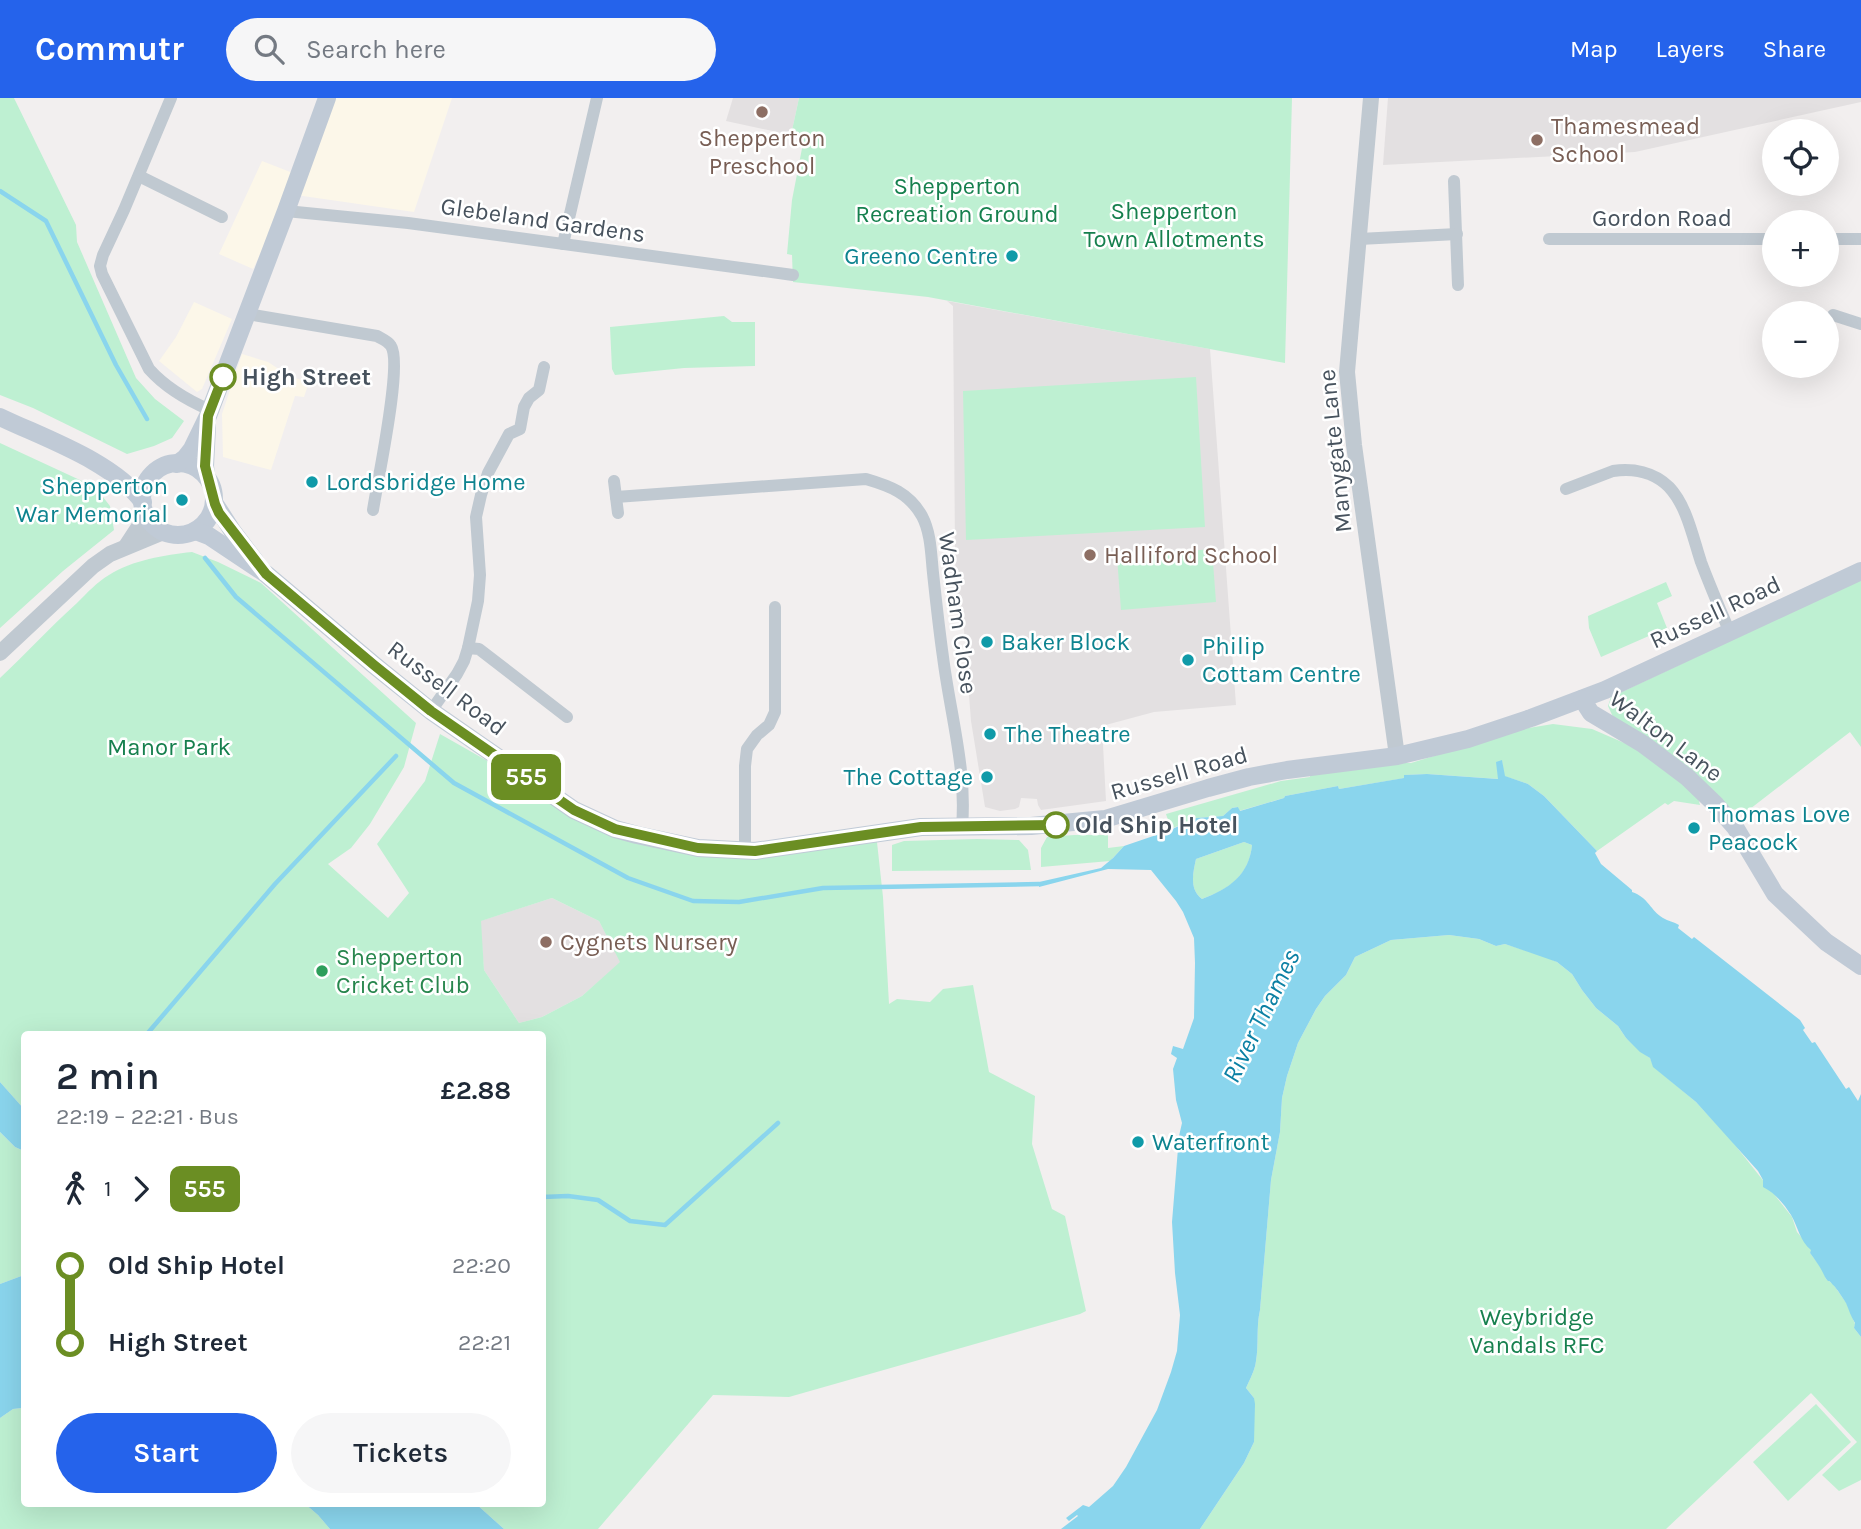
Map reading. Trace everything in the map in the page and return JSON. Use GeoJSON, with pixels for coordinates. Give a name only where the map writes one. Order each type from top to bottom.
{"type":"FeatureCollection","features":[{"type":"Feature","properties":{"kind":"main road"},"geometry":{"type":"LineString","coordinates":[[177,464],[192,449],[209,413],[327,98]]}},
{"type":"Feature","properties":{"kind":"main road"},"geometry":{"type":"LineString","coordinates":[[0,417],[97,464],[128,485],[155,526],[163,532],[183,535],[204,524],[215,504],[205,466],[209,413]]}},
{"type":"Feature","properties":{"kind":"main road"},"geometry":{"type":"LineString","coordinates":[[97,464],[133,473],[153,474]]}},
{"type":"Feature","properties":{"kind":"main road"},"geometry":{"type":"LineString","coordinates":[[144,509],[143,492],[147,482],[153,474],[168,465],[188,465],[206,475]]}},
{"type":"Feature","properties":{"kind":"main road","name":"Russell Road"},"geometry":{"type":"LineString","coordinates":[[215,504],[266,574]]}},
{"type":"Feature","properties":{"kind":"main road","name":"Russell Road"},"geometry":{"type":"LineString","coordinates":[[195,531],[215,540],[266,574],[431,711],[574,810],[615,829],[688,846],[745,851],[772,850],[921,827],[1056,825],[1105,819],[1249,777],[1397,756],[1468,739],[1582,699],[1861,571]]}},
{"type":"Feature","properties":{"kind":"main road","name":"Walton Lane"},"geometry":{"type":"LineString","coordinates":[[1582,699],[1591,713],[1643,744],[1687,777],[1716,804],[1735,827],[1775,894],[1826,942],[1861,966]]}},
{"type":"Feature","properties":{"kind":"street"},"geometry":{"type":"LineString","coordinates":[[171,98],[100,266],[149,369],[156,377],[209,413]]}},
{"type":"Feature","properties":{"kind":"street"},"geometry":{"type":"LineString","coordinates":[[563,244],[597,98]]}},
{"type":"Feature","properties":{"kind":"street","name":"Manygate Lane"},"geometry":{"type":"LineString","coordinates":[[1371,98],[1347,372],[1354,445],[1397,756]]}},
{"type":"Feature","properties":{"kind":"street"},"geometry":{"type":"LineString","coordinates":[[139,176],[222,218]]}},
{"type":"Feature","properties":{"kind":"street"},"geometry":{"type":"LineString","coordinates":[[1454,181],[1458,285]]}},
{"type":"Feature","properties":{"kind":"street","name":"Glebeland Gardens"},"geometry":{"type":"LineString","coordinates":[[286,211],[408,223],[793,275]]}},
{"type":"Feature","properties":{"kind":"street"},"geometry":{"type":"LineString","coordinates":[[1359,239],[1457,234]]}},
{"type":"Feature","properties":{"kind":"street","name":"Gordon Road"},"geometry":{"type":"LineString","coordinates":[[1549,239],[1762,239]]}},
{"type":"Feature","properties":{"kind":"street"},"geometry":{"type":"LineString","coordinates":[[1839,239],[1861,239]]}},
{"type":"Feature","properties":{"kind":"street"},"geometry":{"type":"LineString","coordinates":[[247,314],[377,336],[391,346],[394,363],[390,414],[373,510]]}},
{"type":"Feature","properties":{"kind":"street"},"geometry":{"type":"LineString","coordinates":[[1839,317],[1861,324]]}},
{"type":"Feature","properties":{"kind":"street"},"geometry":{"type":"LineString","coordinates":[[431,711],[457,674],[468,648],[478,601],[480,575],[476,517],[488,474],[509,434],[520,429],[524,407],[529,398],[539,390],[544,367]]}},
{"type":"Feature","properties":{"kind":"street"},"geometry":{"type":"LineString","coordinates":[[1566,489],[1620,470],[1634,470],[1655,476],[1670,488],[1681,505],[1730,633]]}},
{"type":"Feature","properties":{"kind":"street","name":"Wadham Close"},"geometry":{"type":"LineString","coordinates":[[616,497],[866,479],[890,485],[908,496],[922,517],[929,539],[943,661],[962,780],[962,826]]}},
{"type":"Feature","properties":{"kind":"street"},"geometry":{"type":"LineString","coordinates":[[614,481],[618,513]]}},
{"type":"Feature","properties":{"kind":"street"},"geometry":{"type":"LineString","coordinates":[[126,547],[144,509]]}},
{"type":"Feature","properties":{"kind":"street"},"geometry":{"type":"LineString","coordinates":[[0,653],[93,566],[110,554],[163,532]]}},
{"type":"Feature","properties":{"kind":"street"},"geometry":{"type":"LineString","coordinates":[[745,851],[747,749],[769,724],[775,712],[775,607]]}},
{"type":"Feature","properties":{"kind":"street"},"geometry":{"type":"LineString","coordinates":[[468,648],[479,649],[567,717]]}},
{"type":"Feature","properties":{"kind":"shaded area"},"geometry":{"type":"Polygon","coordinates":[[[328,98],[452,98],[414,212],[289,194],[253,269],[219,254],[262,161],[298,175],[328,98]]]}},
{"type":"Feature","properties":{"kind":"shaded area","name":"Shepperton Preschool"},"geometry":{"type":"Polygon","coordinates":[[[733,98],[799,98],[791,135],[726,121],[733,98]]]}},
{"type":"Feature","properties":{"kind":"shaded area","name":"Thamesmead School"},"geometry":{"type":"Polygon","coordinates":[[[1388,98],[1861,98],[1861,102],[1784,119],[1762,119],[1762,124],[1635,152],[1383,165],[1388,98]]]}},
{"type":"Feature","properties":{"kind":"shaded area","name":"Halliford School"},"geometry":{"type":"Polygon","coordinates":[[[947,301],[1210,349],[1236,705],[1154,712],[1102,726],[1106,801],[1041,810],[1037,799],[1021,798],[1019,807],[1015,809],[1000,811],[985,807],[971,721],[963,617],[957,617],[953,306],[947,301]]]}},
{"type":"Feature","properties":{"kind":"shaded area"},"geometry":{"type":"Polygon","coordinates":[[[194,302],[232,319],[202,389],[197,392],[159,361],[176,337],[194,302]]]}},
{"type":"Feature","properties":{"kind":"shaded area"},"geometry":{"type":"Polygon","coordinates":[[[242,354],[268,362],[291,377],[309,382],[304,397],[295,396],[271,470],[223,457],[222,414],[242,354]]]}},
{"type":"Feature","properties":{"kind":"shaded area","name":"Cygnets Nursery"},"geometry":{"type":"Polygon","coordinates":[[[552,898],[599,921],[621,962],[582,996],[542,1017],[519,1023],[484,970],[480,921],[552,898]]]}},
{"type":"Feature","properties":{"kind":"green space"},"geometry":{"type":"Polygon","coordinates":[[[0,98],[14,98],[76,225],[77,242],[136,378],[155,399],[184,421],[172,438],[127,454],[33,408],[0,395],[0,98]]]}},
{"type":"Feature","properties":{"kind":"green space"},"geometry":{"type":"Polygon","coordinates":[[[799,98],[1292,98],[1285,363],[928,297],[793,282],[792,255],[787,254],[792,200],[804,138],[791,135],[799,98]]]}},
{"type":"Feature","properties":{"kind":"green space"},"geometry":{"type":"Polygon","coordinates":[[[724,316],[732,322],[755,322],[755,366],[684,368],[615,375],[612,369],[610,327],[724,316]]]}},
{"type":"Feature","properties":{"kind":"green space"},"geometry":{"type":"Polygon","coordinates":[[[1196,377],[1205,527],[966,540],[963,391],[1196,377]]]}},
{"type":"Feature","properties":{"kind":"green space"},"geometry":{"type":"Polygon","coordinates":[[[0,443],[95,487],[110,506],[114,530],[63,571],[0,628],[0,443]]]}},
{"type":"Feature","properties":{"kind":"green space"},"geometry":{"type":"Polygon","coordinates":[[[1212,549],[1216,602],[1121,610],[1117,557],[1212,549]]]}},
{"type":"Feature","properties":{"kind":"green space","name":"Manor Park"},"geometry":{"type":"Polygon","coordinates":[[[192,552],[261,583],[416,723],[404,767],[370,824],[351,848],[328,864],[388,918],[409,893],[377,844],[425,781],[440,734],[574,810],[698,848],[876,833],[883,897],[889,1004],[897,999],[930,1002],[943,989],[973,985],[989,1072],[1035,1096],[1032,1144],[1052,1209],[1065,1216],[1086,1311],[789,1397],[713,1395],[598,1529],[504,1529],[479,1507],[546,1507],[546,1031],[21,1031],[21,1106],[0,1082],[0,678],[105,578],[138,562],[192,552]],[[552,898],[481,921],[484,970],[519,1023],[542,1017],[582,996],[620,962],[599,921],[552,898]]]}},
{"type":"Feature","properties":{"kind":"green space"},"geometry":{"type":"Polygon","coordinates":[[[1861,579],[1861,747],[1850,732],[1746,812],[1728,808],[1613,717],[1608,706],[1611,697],[1861,579]]]}},
{"type":"Feature","properties":{"kind":"green space"},"geometry":{"type":"Polygon","coordinates":[[[1666,582],[1672,596],[1657,603],[1667,628],[1601,657],[1589,628],[1588,616],[1666,582]]]}},
{"type":"Feature","properties":{"kind":"green space"},"geometry":{"type":"Polygon","coordinates":[[[1553,724],[1592,729],[1636,748],[1697,794],[1700,805],[1674,801],[1668,805],[1665,803],[1597,851],[1544,796],[1528,784],[1504,776],[1502,761],[1499,779],[1405,775],[1405,778],[1285,796],[1239,811],[1238,807],[1232,808],[1223,816],[1196,818],[1171,829],[1166,814],[1281,781],[1310,777],[1310,774],[1411,763],[1522,729],[1553,724]]]}},
{"type":"Feature","properties":{"kind":"green space"},"geometry":{"type":"Polygon","coordinates":[[[1108,835],[1108,848],[1124,846],[1110,861],[1041,867],[1041,848],[1047,837],[1108,835]]]}},
{"type":"Feature","properties":{"kind":"green space"},"geometry":{"type":"Polygon","coordinates":[[[1019,840],[1028,850],[1031,870],[892,871],[892,845],[904,841],[1019,840]]]}},
{"type":"Feature","properties":{"kind":"green space"},"geometry":{"type":"Polygon","coordinates":[[[1244,842],[1252,845],[1242,873],[1229,886],[1202,899],[1194,886],[1196,859],[1244,842]]]}},
{"type":"Feature","properties":{"kind":"green space","name":"Weybridge Vandals RFC"},"geometry":{"type":"Polygon","coordinates":[[[1449,935],[1479,939],[1496,946],[1505,944],[1546,957],[1572,974],[1596,1008],[1650,1058],[1654,1067],[1696,1102],[1731,1140],[1792,1217],[1797,1232],[1812,1250],[1810,1253],[1823,1270],[1826,1279],[1833,1284],[1847,1304],[1854,1328],[1861,1337],[1861,1480],[1839,1491],[1822,1475],[1857,1442],[1811,1393],[1666,1529],[1200,1529],[1244,1463],[1254,1442],[1254,1398],[1246,1388],[1255,1368],[1257,1355],[1271,1180],[1280,1132],[1282,1098],[1298,1043],[1316,1009],[1346,975],[1355,957],[1391,940],[1449,935]]]}},
{"type":"Feature","properties":{"kind":"green space"},"geometry":{"type":"Polygon","coordinates":[[[0,1132],[21,1150],[21,1276],[0,1284],[0,1132]]]}},
{"type":"Feature","properties":{"kind":"green space"},"geometry":{"type":"Polygon","coordinates":[[[1816,1404],[1851,1442],[1788,1501],[1753,1462],[1816,1404]]]}},
{"type":"Feature","properties":{"kind":"green space"},"geometry":{"type":"Polygon","coordinates":[[[21,1408],[21,1507],[309,1507],[330,1529],[0,1529],[0,1418],[13,1409],[21,1408]]]}},
{"type":"Feature","properties":{"kind":"water","name":"River Thames"},"geometry":{"type":"Polygon","coordinates":[[[1502,760],[1505,776],[1528,784],[1544,796],[1597,851],[1595,853],[1601,864],[1632,892],[1642,897],[1659,915],[1679,925],[1678,928],[1692,939],[1694,937],[1800,1020],[1805,1028],[1803,1030],[1812,1043],[1815,1042],[1846,1089],[1849,1087],[1858,1101],[1861,1094],[1861,1337],[1854,1328],[1855,1323],[1845,1302],[1826,1279],[1788,1211],[1763,1187],[1758,1171],[1696,1102],[1653,1067],[1650,1058],[1640,1052],[1618,1026],[1596,1008],[1572,974],[1557,962],[1505,944],[1496,946],[1479,939],[1449,935],[1391,940],[1355,957],[1346,975],[1325,996],[1298,1043],[1287,1076],[1271,1180],[1257,1355],[1255,1368],[1246,1388],[1255,1404],[1254,1442],[1244,1463],[1200,1529],[1061,1529],[1078,1516],[1069,1521],[1066,1518],[1083,1505],[1089,1507],[1113,1486],[1126,1467],[1157,1410],[1177,1351],[1180,1315],[1172,1222],[1182,1123],[1176,1100],[1173,1069],[1177,1058],[1171,1054],[1173,1046],[1183,1049],[1194,1018],[1195,963],[1194,938],[1183,912],[1151,870],[1108,869],[1039,887],[1039,882],[1101,868],[1124,846],[1196,818],[1223,816],[1232,808],[1238,807],[1240,811],[1285,796],[1404,778],[1404,775],[1498,779],[1496,762],[1502,760]],[[1244,842],[1196,859],[1193,880],[1195,890],[1202,899],[1236,880],[1247,865],[1252,845],[1244,842]]]}},
{"type":"Feature","properties":{"kind":"water"},"geometry":{"type":"Polygon","coordinates":[[[0,1082],[21,1106],[21,1150],[0,1132],[0,1082]]]}},
{"type":"Feature","properties":{"kind":"water"},"geometry":{"type":"Polygon","coordinates":[[[21,1276],[21,1408],[13,1409],[0,1418],[0,1284],[21,1276]]]}},
{"type":"Feature","properties":{"kind":"water"},"geometry":{"type":"Polygon","coordinates":[[[309,1507],[479,1507],[504,1529],[330,1529],[309,1507]]]}},
{"type":"Feature","properties":{"kind":"waterway"},"geometry":{"type":"LineString","coordinates":[[0,191],[46,221],[116,365],[147,419]]}},
{"type":"Feature","properties":{"kind":"waterway"},"geometry":{"type":"LineString","coordinates":[[205,558],[236,597],[454,783],[628,878],[693,901],[739,902],[823,888],[1039,884]]}},
{"type":"Feature","properties":{"kind":"waterway"},"geometry":{"type":"LineString","coordinates":[[150,1031],[275,884],[396,756]]}},
{"type":"Feature","properties":{"kind":"waterway"},"geometry":{"type":"LineString","coordinates":[[546,1197],[568,1196],[598,1200],[630,1221],[665,1225],[778,1123]]}},
{"type":"Feature","properties":{"kind":"bus line","name":"555"},"geometry":{"type":"LineString","coordinates":[[223,377],[208,416],[206,475],[219,513],[266,574],[431,711],[574,810],[615,829],[637,835],[698,848],[755,851],[921,827],[1056,825]]}},
{"type":"Feature","properties":{"kind":"place","name":"Shepperton Preschool"},"geometry":{"type":"Point","coordinates":[762,112]}},
{"type":"Feature","properties":{"kind":"place","name":"Thamesmead School"},"geometry":{"type":"Point","coordinates":[1537,140]}},
{"type":"Feature","properties":{"kind":"place","name":"Greeno Centre"},"geometry":{"type":"Point","coordinates":[1012,256]}},
{"type":"Feature","properties":{"kind":"place","name":"High Street"},"geometry":{"type":"Point","coordinates":[223,377]}},
{"type":"Feature","properties":{"kind":"place","name":"Lordsbridge Home"},"geometry":{"type":"Point","coordinates":[312,482]}},
{"type":"Feature","properties":{"kind":"place","name":"Shepperton War Memorial"},"geometry":{"type":"Point","coordinates":[182,500]}},
{"type":"Feature","properties":{"kind":"place","name":"Halliford School"},"geometry":{"type":"Point","coordinates":[1090,555]}},
{"type":"Feature","properties":{"kind":"place","name":"Baker Block"},"geometry":{"type":"Point","coordinates":[987,642]}},
{"type":"Feature","properties":{"kind":"place","name":"Philip Cottam Centre"},"geometry":{"type":"Point","coordinates":[1188,660]}},
{"type":"Feature","properties":{"kind":"place","name":"The Theatre"},"geometry":{"type":"Point","coordinates":[990,734]}},
{"type":"Feature","properties":{"kind":"place","name":"The Cottage"},"geometry":{"type":"Point","coordinates":[987,777]}},
{"type":"Feature","properties":{"kind":"place","name":"Old Ship Hotel"},"geometry":{"type":"Point","coordinates":[1056,825]}},
{"type":"Feature","properties":{"kind":"place","name":"Thomas Love Peacock"},"geometry":{"type":"Point","coordinates":[1694,828]}},
{"type":"Feature","properties":{"kind":"place","name":"Cygnets Nursery"},"geometry":{"type":"Point","coordinates":[546,942]}},
{"type":"Feature","properties":{"kind":"place","name":"Shepperton Cricket Club"},"geometry":{"type":"Point","coordinates":[322,971]}},
{"type":"Feature","properties":{"kind":"place","name":"Waterfront"},"geometry":{"type":"Point","coordinates":[1138,1142]}},
{"type":"Feature","properties":{"kind":"park label","name":"Shepperton Recreation Ground"},"geometry":{"type":"Point","coordinates":[957,200]}},
{"type":"Feature","properties":{"kind":"park label","name":"Shepperton Town Allotments"},"geometry":{"type":"Point","coordinates":[1174,225]}}]}
